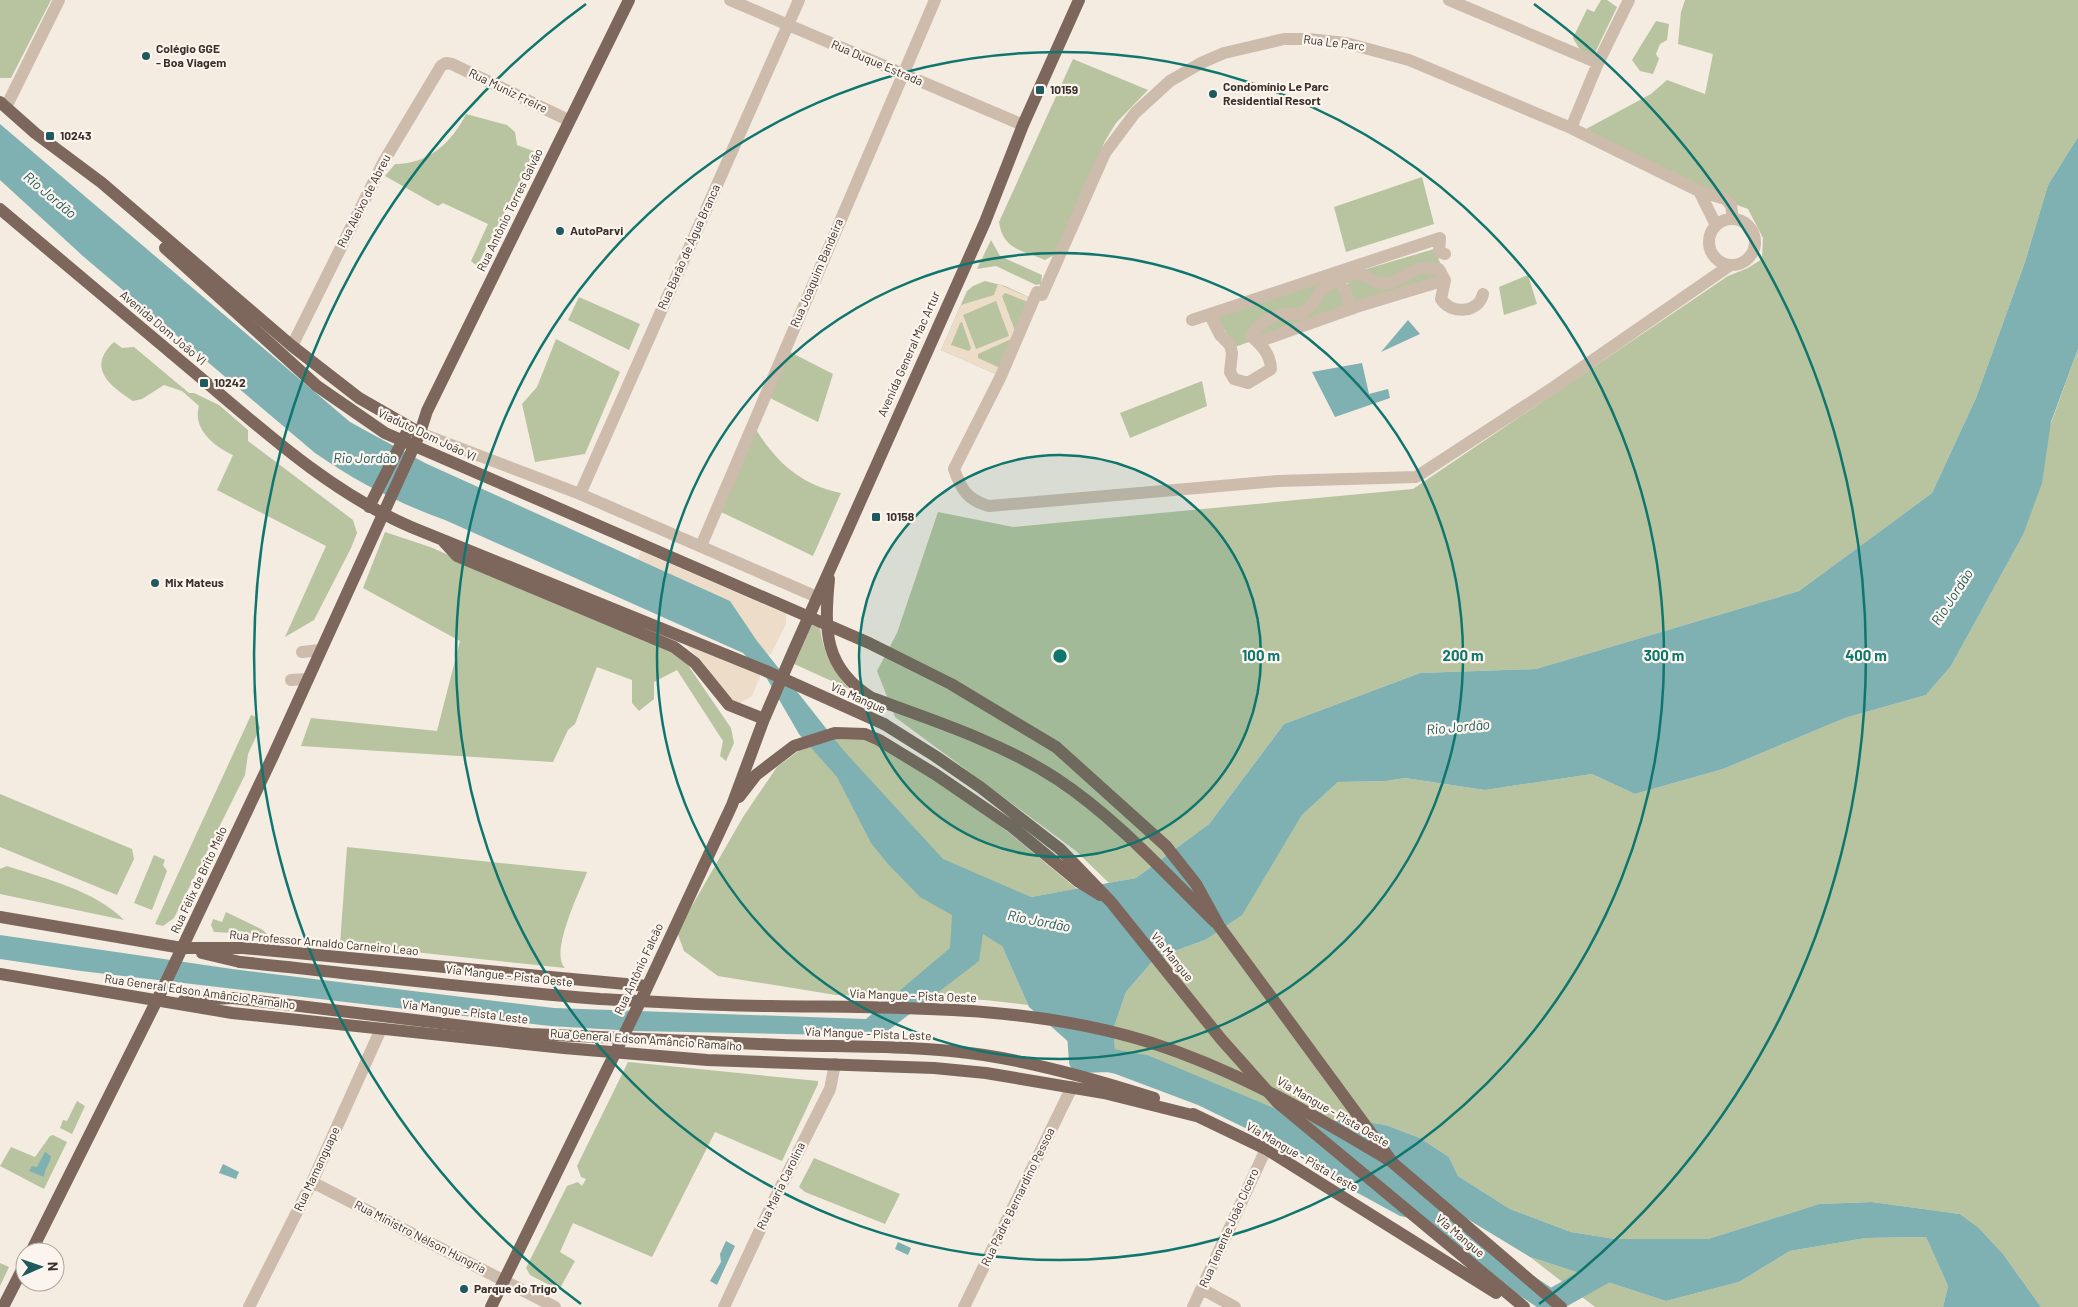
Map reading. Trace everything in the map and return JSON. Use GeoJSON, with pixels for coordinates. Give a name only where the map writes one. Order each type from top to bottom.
{"type":"FeatureCollection","features":[{"type":"Feature","properties":{"kind":"main road","name":"Rua Antônio Torres Galvão"},"geometry":{"type":"LineString","coordinates":[[404,449],[427,411],[568,120],[629,0]]}},
{"type":"Feature","properties":{"kind":"main road","name":"Avenida General Mac Artur"},"geometry":{"type":"LineString","coordinates":[[764,720],[792,652],[985,222],[1023,124],[1079,0]]}},
{"type":"Feature","properties":{"kind":"main road"},"geometry":{"type":"LineString","coordinates":[[3,105],[35,133],[102,183],[292,346],[358,398],[415,430]]}},
{"type":"Feature","properties":{"kind":"main road","name":"Avenida Dom João VI"},"geometry":{"type":"LineString","coordinates":[[0,209],[236,407],[334,484],[369,507],[384,509],[440,538]]}},
{"type":"Feature","properties":{"kind":"main road","name":"Viaduto Dom João VI"},"geometry":{"type":"LineString","coordinates":[[134,211],[165,248],[317,386],[385,433],[869,643],[951,684],[1056,747],[1166,846],[1196,884],[1218,926]]}},
{"type":"Feature","properties":{"kind":"main road"},"geometry":{"type":"LineString","coordinates":[[369,507],[404,449]]}},
{"type":"Feature","properties":{"kind":"main road","name":"Rua Félix de Brito Melo"},"geometry":{"type":"LineString","coordinates":[[36,1242],[157,1001],[308,679],[384,509],[404,449]]}},
{"type":"Feature","properties":{"kind":"main road"},"geometry":{"type":"LineString","coordinates":[[440,538],[457,556],[674,647],[695,663],[729,705],[764,720]]}},
{"type":"Feature","properties":{"kind":"main road","name":"Via Mangue"},"geometry":{"type":"LineString","coordinates":[[440,538],[766,671],[884,724],[935,756],[1060,849],[1111,902],[1221,1038],[1278,1103],[1304,1127],[1369,1176],[1524,1307]]}},
{"type":"Feature","properties":{"kind":"main road"},"geometry":{"type":"LineString","coordinates":[[830,567],[827,597],[828,635],[831,651],[843,674],[854,686],[872,698],[996,745],[1057,779],[1100,812],[1218,926],[1393,1162]]}},
{"type":"Feature","properties":{"kind":"main road","name":"Rua Antônio Falcão"},"geometry":{"type":"LineString","coordinates":[[491,1307],[648,986],[732,805],[764,720]]}},
{"type":"Feature","properties":{"kind":"main road"},"geometry":{"type":"LineString","coordinates":[[732,805],[756,775],[794,746],[835,732],[864,734],[879,740],[935,774],[1011,826],[1079,882],[1111,902]]}},
{"type":"Feature","properties":{"kind":"main road","name":"Rua Professor Arnaldo Carneiro Leao"},"geometry":{"type":"LineString","coordinates":[[0,917],[181,951],[243,948],[648,986]]}},
{"type":"Feature","properties":{"kind":"main road","name":"Via Mangue - Pista Oeste"},"geometry":{"type":"LineString","coordinates":[[181,951],[240,962],[599,998],[768,1006],[912,1007],[1008,1014],[1079,1026],[1148,1042],[1215,1067],[1270,1091],[1393,1162],[1561,1307]]}},
{"type":"Feature","properties":{"kind":"main road","name":"Rua General Edson Amâncio Ramalho"},"geometry":{"type":"LineString","coordinates":[[0,974],[232,1013],[381,1029],[617,1048],[707,1060],[836,1064],[986,1072],[1072,1087],[1200,1117]]}},
{"type":"Feature","properties":{"kind":"main road","name":"Via Mangue - Pista Leste"},"geometry":{"type":"LineString","coordinates":[[157,1001],[233,998],[530,1034],[943,1050],[984,1055],[1047,1067],[1155,1098],[1200,1117],[1266,1149],[1519,1307]]}},
{"type":"Feature","properties":{"kind":"main road"},"geometry":{"type":"LineString","coordinates":[[4,1307],[15,1284]]}},
{"type":"Feature","properties":{"kind":"street"},"geometry":{"type":"LineString","coordinates":[[3,105],[59,0]]}},
{"type":"Feature","properties":{"kind":"street","name":"Rua Duque Estrada"},"geometry":{"type":"LineString","coordinates":[[730,0],[902,75],[1023,124]]}},
{"type":"Feature","properties":{"kind":"street","name":"Rua Barão de Água Branca"},"geometry":{"type":"LineString","coordinates":[[580,494],[798,0]]}},
{"type":"Feature","properties":{"kind":"street","name":"Rua Joaquim Bandeira"},"geometry":{"type":"LineString","coordinates":[[701,546],[934,0]]}},
{"type":"Feature","properties":{"kind":"street"},"geometry":{"type":"LineString","coordinates":[[1450,0],[1598,63]]}},
{"type":"Feature","properties":{"kind":"street"},"geometry":{"type":"LineString","coordinates":[[1571,128],[1598,63],[1629,0]]}},
{"type":"Feature","properties":{"kind":"street","name":"Rua Le Parc"},"geometry":{"type":"LineString","coordinates":[[1284,39],[1308,39],[1346,43],[1409,60],[1571,128],[1699,191],[1725,199],[1731,205],[1733,219],[1745,222],[1751,228],[1756,243],[1750,258],[1744,263],[1730,266],[1554,387],[1416,477],[1278,481],[989,506],[978,503],[961,489],[954,469],[1001,376],[1105,153],[1122,126],[1170,80],[1224,53],[1284,39]]}},
{"type":"Feature","properties":{"kind":"street","name":"Rua Muniz Freire"},"geometry":{"type":"LineString","coordinates":[[446,63],[568,120]]}},
{"type":"Feature","properties":{"kind":"street","name":"Rua Aleixo de Abreu"},"geometry":{"type":"LineString","coordinates":[[292,346],[384,161],[442,66],[446,63]]}},
{"type":"Feature","properties":{"kind":"street"},"geometry":{"type":"LineString","coordinates":[[1699,191],[1716,226]]}},
{"type":"Feature","properties":{"kind":"street"},"geometry":{"type":"LineString","coordinates":[[1730,266],[1716,260],[1709,246],[1711,232],[1716,226],[1722,221],[1733,219]]}},
{"type":"Feature","properties":{"kind":"street"},"geometry":{"type":"LineString","coordinates":[[1192,320],[1339,276],[1440,238],[1439,252],[1446,254]]}},
{"type":"Feature","properties":{"kind":"street"},"geometry":{"type":"LineString","coordinates":[[1210,315],[1220,335],[1230,345],[1232,353],[1230,372],[1234,379],[1248,383],[1271,368],[1263,346],[1252,336],[1260,324],[1287,314],[1298,315],[1308,311],[1320,293],[1339,276],[1359,273],[1379,283],[1393,283],[1412,270],[1429,267],[1439,269],[1445,280],[1441,299],[1445,306],[1454,309],[1477,306],[1481,302],[1483,294]]}},
{"type":"Feature","properties":{"kind":"street"},"geometry":{"type":"LineString","coordinates":[[1339,276],[1352,309]]}},
{"type":"Feature","properties":{"kind":"street"},"geometry":{"type":"LineString","coordinates":[[1258,342],[1352,309],[1445,280]]}},
{"type":"Feature","properties":{"kind":"street"},"geometry":{"type":"LineString","coordinates":[[415,430],[580,494],[817,597]]}},
{"type":"Feature","properties":{"kind":"street"},"geometry":{"type":"LineString","coordinates":[[302,652],[320,650]]}},
{"type":"Feature","properties":{"kind":"street"},"geometry":{"type":"LineString","coordinates":[[292,680],[308,679]]}},
{"type":"Feature","properties":{"kind":"street","name":"Rua Mamanguape"},"geometry":{"type":"LineString","coordinates":[[249,1307],[312,1182],[381,1029]]}},
{"type":"Feature","properties":{"kind":"street","name":"Rua Maria Carolina"},"geometry":{"type":"LineString","coordinates":[[724,1307],[774,1200],[830,1089],[836,1064]]}},
{"type":"Feature","properties":{"kind":"street","name":"Rua Padre Bernardino Pessoa"},"geometry":{"type":"LineString","coordinates":[[964,1307],[1072,1087]]}},
{"type":"Feature","properties":{"kind":"street","name":"Rua Tenente João Cícero"},"geometry":{"type":"LineString","coordinates":[[1193,1307],[1266,1149]]}},
{"type":"Feature","properties":{"kind":"street","name":"Rua Ministro Nélson Hungria"},"geometry":{"type":"LineString","coordinates":[[312,1182],[504,1279],[555,1307]]}},
{"type":"Feature","properties":{"kind":"street"},"geometry":{"type":"LineString","coordinates":[[1202,1289],[1235,1307]]}},
{"type":"Feature","properties":{"kind":"green space"},"geometry":{"type":"Polygon","coordinates":[[[0,0],[51,0],[11,78],[0,78],[0,0]]]}},
{"type":"Feature","properties":{"kind":"green space"},"geometry":{"type":"Polygon","coordinates":[[[1601,0],[1607,0],[1617,7],[1593,57],[1583,55],[1573,38],[1587,9],[1594,12],[1601,0]]]}},
{"type":"Feature","properties":{"kind":"green space"},"geometry":{"type":"Polygon","coordinates":[[[1685,0],[2078,0],[2078,137],[2048,185],[2025,262],[1976,398],[1932,493],[1799,591],[1536,669],[1420,673],[1284,724],[1209,824],[1136,878],[1109,883],[1076,851],[895,717],[877,671],[897,633],[938,512],[1013,527],[1413,489],[1728,276],[1748,268],[1762,259],[1763,238],[1748,209],[1726,201],[1586,129],[1651,94],[1667,80],[1705,94],[1713,54],[1678,44],[1681,12],[1685,0]]]}},
{"type":"Feature","properties":{"kind":"green space"},"geometry":{"type":"Polygon","coordinates":[[[1656,21],[1669,24],[1667,40],[1660,44],[1656,54],[1659,59],[1653,74],[1640,71],[1632,60],[1656,21]]]}},
{"type":"Feature","properties":{"kind":"green space"},"geometry":{"type":"Polygon","coordinates":[[[1073,59],[1148,90],[1116,123],[1105,141],[1054,255],[1045,260],[1021,251],[1009,244],[1001,231],[999,222],[1073,59]]]}},
{"type":"Feature","properties":{"kind":"green space"},"geometry":{"type":"Polygon","coordinates":[[[466,114],[507,125],[515,132],[517,145],[536,152],[477,266],[471,261],[488,224],[443,203],[438,206],[385,176],[395,164],[418,160],[438,150],[454,134],[466,114]]]}},
{"type":"Feature","properties":{"kind":"green space"},"geometry":{"type":"Polygon","coordinates":[[[1422,177],[1434,224],[1346,252],[1334,207],[1422,177]]]}},
{"type":"Feature","properties":{"kind":"green space"},"geometry":{"type":"Polygon","coordinates":[[[991,240],[1000,256],[1042,275],[1041,284],[1036,285],[996,266],[977,269],[991,240]]]}},
{"type":"Feature","properties":{"kind":"green space"},"geometry":{"type":"Polygon","coordinates":[[[1434,249],[1446,276],[1354,305],[1346,275],[1434,249]]]}},
{"type":"Feature","properties":{"kind":"green space"},"geometry":{"type":"Polygon","coordinates":[[[1528,275],[1537,304],[1504,315],[1499,287],[1528,275]]]}},
{"type":"Feature","properties":{"kind":"green space"},"geometry":{"type":"Polygon","coordinates":[[[1335,277],[1345,307],[1235,347],[1216,317],[1335,277]]]}},
{"type":"Feature","properties":{"kind":"green space"},"geometry":{"type":"Polygon","coordinates":[[[985,281],[1005,286],[1033,299],[1005,378],[941,350],[967,291],[985,281]]]}},
{"type":"Feature","properties":{"kind":"green space"},"geometry":{"type":"Polygon","coordinates":[[[579,297],[640,324],[629,350],[568,320],[579,297]]]}},
{"type":"Feature","properties":{"kind":"green space"},"geometry":{"type":"Polygon","coordinates":[[[556,339],[620,372],[585,454],[535,462],[522,404],[537,387],[556,339]]]}},
{"type":"Feature","properties":{"kind":"green space"},"geometry":{"type":"Polygon","coordinates":[[[114,342],[122,348],[134,347],[189,393],[194,393],[219,405],[248,430],[248,441],[353,520],[357,533],[314,620],[285,637],[326,546],[217,490],[233,455],[212,442],[202,430],[198,414],[199,406],[182,391],[164,385],[142,399],[133,401],[116,389],[104,376],[102,368],[102,360],[106,351],[114,342]]]}},
{"type":"Feature","properties":{"kind":"green space"},"geometry":{"type":"Polygon","coordinates":[[[2078,349],[2078,1307],[2041,1307],[2003,1254],[1979,1228],[1960,1214],[1872,1202],[1819,1204],[1708,1239],[1615,1239],[1571,1232],[1510,1209],[1458,1176],[1449,1157],[1420,1138],[1386,1125],[1348,1119],[1318,1122],[1256,1117],[1212,1105],[1131,1071],[1115,1053],[1114,1027],[1126,992],[1151,963],[1172,952],[1205,940],[1253,895],[1302,815],[1338,782],[1386,781],[1405,778],[1485,790],[1592,774],[1635,794],[1723,769],[1845,718],[1926,695],[1951,666],[2023,535],[2050,426],[2078,349]]]}},
{"type":"Feature","properties":{"kind":"green space"},"geometry":{"type":"Polygon","coordinates":[[[790,352],[833,374],[818,422],[770,398],[790,352]]]}},
{"type":"Feature","properties":{"kind":"green space"},"geometry":{"type":"Polygon","coordinates":[[[1202,381],[1207,406],[1130,438],[1120,413],[1202,381]]]}},
{"type":"Feature","properties":{"kind":"green space"},"geometry":{"type":"Polygon","coordinates":[[[755,428],[772,451],[791,470],[814,484],[841,493],[813,556],[721,512],[755,428]]]}},
{"type":"Feature","properties":{"kind":"green space"},"geometry":{"type":"Polygon","coordinates":[[[385,532],[430,547],[681,655],[731,728],[734,743],[726,761],[720,756],[723,741],[677,670],[654,682],[654,699],[639,711],[632,703],[632,680],[597,667],[575,724],[568,730],[553,762],[301,746],[311,718],[437,731],[460,641],[363,588],[385,532]]]}},
{"type":"Feature","properties":{"kind":"green space"},"geometry":{"type":"Polygon","coordinates":[[[809,624],[820,628],[830,660],[838,675],[849,689],[792,663],[809,624]]]}},
{"type":"Feature","properties":{"kind":"green space"},"geometry":{"type":"Polygon","coordinates":[[[251,715],[256,717],[260,728],[248,754],[245,775],[174,918],[163,926],[155,924],[251,715]]]}},
{"type":"Feature","properties":{"kind":"green space"},"geometry":{"type":"Polygon","coordinates":[[[835,739],[863,740],[885,749],[956,789],[1077,889],[990,904],[1002,946],[1028,1005],[985,1000],[836,995],[718,976],[684,951],[677,932],[743,817],[777,767],[808,744],[835,739]]]}},
{"type":"Feature","properties":{"kind":"green space"},"geometry":{"type":"Polygon","coordinates":[[[0,794],[132,849],[134,859],[117,895],[0,847],[0,794]]]}},
{"type":"Feature","properties":{"kind":"green space"},"geometry":{"type":"Polygon","coordinates":[[[347,847],[587,872],[567,921],[563,936],[561,960],[565,968],[340,944],[347,847]]]}},
{"type":"Feature","properties":{"kind":"green space"},"geometry":{"type":"Polygon","coordinates":[[[154,855],[165,860],[163,865],[167,871],[152,910],[134,903],[154,855]]]}},
{"type":"Feature","properties":{"kind":"green space"},"geometry":{"type":"Polygon","coordinates":[[[7,866],[84,893],[99,901],[124,920],[0,894],[0,869],[7,866]]]}},
{"type":"Feature","properties":{"kind":"green space"},"geometry":{"type":"Polygon","coordinates":[[[226,912],[263,930],[268,935],[214,932],[211,925],[213,919],[222,922],[226,912]]]}},
{"type":"Feature","properties":{"kind":"green space"},"geometry":{"type":"Polygon","coordinates":[[[628,1062],[818,1081],[818,1084],[782,1161],[715,1132],[652,1257],[573,1223],[560,1252],[575,1261],[559,1290],[530,1275],[526,1268],[567,1186],[578,1182],[582,1186],[586,1179],[581,1177],[577,1166],[628,1062]]]}},
{"type":"Feature","properties":{"kind":"green space"},"geometry":{"type":"Polygon","coordinates":[[[77,1101],[85,1106],[72,1134],[60,1128],[63,1120],[67,1121],[77,1101]]]}},
{"type":"Feature","properties":{"kind":"green space"},"geometry":{"type":"Polygon","coordinates":[[[53,1135],[67,1142],[44,1189],[0,1166],[11,1147],[35,1157],[50,1136],[53,1135]]]}},
{"type":"Feature","properties":{"kind":"green space"},"geometry":{"type":"Polygon","coordinates":[[[814,1158],[900,1194],[885,1224],[805,1192],[799,1187],[814,1158]]]}},
{"type":"Feature","properties":{"kind":"green space"},"geometry":{"type":"Polygon","coordinates":[[[1926,1237],[1948,1286],[1943,1307],[1595,1307],[1530,1257],[1666,1301],[1739,1282],[1790,1251],[1866,1238],[1926,1237]]]}},
{"type":"Feature","properties":{"kind":"green space"},"geometry":{"type":"Polygon","coordinates":[[[0,1263],[9,1267],[0,1286],[0,1263]]]}},
{"type":"Feature","properties":{"kind":"shaded area"},"geometry":{"type":"Polygon","coordinates":[[[998,284],[1033,299],[1005,378],[941,350],[961,305],[994,295],[998,284]],[[1005,293],[1002,296],[1015,331],[1028,302],[1005,293]],[[996,301],[963,315],[976,349],[1009,336],[996,301]],[[962,322],[951,345],[969,351],[971,348],[962,322]],[[1009,340],[978,354],[978,358],[1000,368],[1012,340],[1009,340]]]}},
{"type":"Feature","properties":{"kind":"shaded area"},"geometry":{"type":"Polygon","coordinates":[[[641,551],[786,614],[786,624],[771,654],[768,655],[756,641],[730,601],[638,559],[641,551]]]}},
{"type":"Feature","properties":{"kind":"shaded area"},"geometry":{"type":"Polygon","coordinates":[[[682,641],[761,674],[752,696],[738,704],[729,698],[702,661],[682,641]]]}},
{"type":"Feature","properties":{"kind":"water","name":"Rio Jordão"},"geometry":{"type":"Polygon","coordinates":[[[0,124],[350,422],[425,463],[730,601],[757,641],[844,751],[943,859],[1031,897],[1136,878],[1209,824],[1284,724],[1420,673],[1536,669],[1799,591],[1932,493],[1976,398],[2025,262],[2048,185],[2078,137],[2078,349],[2051,422],[2042,483],[2023,535],[1951,666],[1926,695],[1845,718],[1723,769],[1635,794],[1592,774],[1485,790],[1405,778],[1386,781],[1338,782],[1302,815],[1242,915],[1205,940],[1172,952],[1151,963],[1126,992],[1114,1027],[1115,1053],[1131,1071],[1212,1105],[1256,1117],[1318,1122],[1348,1119],[1386,1125],[1420,1138],[1449,1157],[1458,1176],[1510,1209],[1571,1232],[1615,1239],[1708,1239],[1819,1204],[1872,1202],[1960,1214],[1979,1228],[2003,1254],[2041,1307],[1943,1307],[1948,1286],[1926,1237],[1866,1238],[1790,1251],[1739,1282],[1666,1301],[1530,1257],[1446,1206],[1470,1230],[1400,1216],[1332,1179],[1282,1146],[1198,1105],[1097,1067],[1029,1007],[1002,946],[983,934],[979,961],[881,1036],[635,1031],[550,1026],[81,971],[0,959],[0,935],[232,969],[554,1008],[866,1019],[950,948],[952,915],[920,897],[888,864],[871,843],[837,777],[799,734],[766,677],[743,653],[394,499],[346,473],[315,453],[84,257],[0,180],[0,124]]]}},
{"type":"Feature","properties":{"kind":"water"},"geometry":{"type":"Polygon","coordinates":[[[1408,320],[1420,334],[1381,352],[1408,320]]]}},
{"type":"Feature","properties":{"kind":"water"},"geometry":{"type":"Polygon","coordinates":[[[1362,363],[1369,394],[1388,389],[1390,398],[1335,417],[1312,372],[1362,363]]]}},
{"type":"Feature","properties":{"kind":"water"},"geometry":{"type":"Polygon","coordinates":[[[45,1152],[51,1156],[44,1177],[29,1171],[32,1166],[37,1167],[45,1152]]]}},
{"type":"Feature","properties":{"kind":"water"},"geometry":{"type":"Polygon","coordinates":[[[223,1164],[239,1172],[236,1179],[219,1173],[223,1164]]]}},
{"type":"Feature","properties":{"kind":"water"},"geometry":{"type":"Polygon","coordinates":[[[726,1241],[735,1246],[717,1285],[710,1281],[721,1262],[720,1254],[726,1241]]]}},
{"type":"Feature","properties":{"kind":"water"},"geometry":{"type":"Polygon","coordinates":[[[898,1242],[911,1248],[908,1255],[895,1249],[898,1242]]]}},
{"type":"Feature","properties":{"kind":"waterway"},"geometry":{"type":"LineString","coordinates":[[1078,1020],[1081,1061],[1107,1060],[1145,1067],[1300,1132]]}},
{"type":"Feature","properties":{"kind":"waterway"},"geometry":{"type":"LineString","coordinates":[[1413,1204],[1456,1239],[1554,1304]]}},
{"type":"Feature","properties":{"kind":"waterway"},"geometry":{"type":"LineString","coordinates":[[1550,1302],[1621,1262]]}},
{"type":"Feature","properties":{"kind":"place","name":"Colégio GGE - Boa Viagem"},"geometry":{"type":"Point","coordinates":[146,56]}},
{"type":"Feature","properties":{"kind":"place","name":"10159"},"geometry":{"type":"Point","coordinates":[1040,90]}},
{"type":"Feature","properties":{"kind":"place","name":"Condomínio Le Parc Residential Resort"},"geometry":{"type":"Point","coordinates":[1213,94]}},
{"type":"Feature","properties":{"kind":"place","name":"10243"},"geometry":{"type":"Point","coordinates":[50,136]}},
{"type":"Feature","properties":{"kind":"place","name":"AutoParvi"},"geometry":{"type":"Point","coordinates":[560,231]}},
{"type":"Feature","properties":{"kind":"place","name":"10242"},"geometry":{"type":"Point","coordinates":[204,383]}},
{"type":"Feature","properties":{"kind":"place","name":"10158"},"geometry":{"type":"Point","coordinates":[876,517]}},
{"type":"Feature","properties":{"kind":"place","name":"Mix Mateus"},"geometry":{"type":"Point","coordinates":[155,583]}},
{"type":"Feature","properties":{"kind":"place","name":"Parque do Trigo"},"geometry":{"type":"Point","coordinates":[464,1289]}}]}
